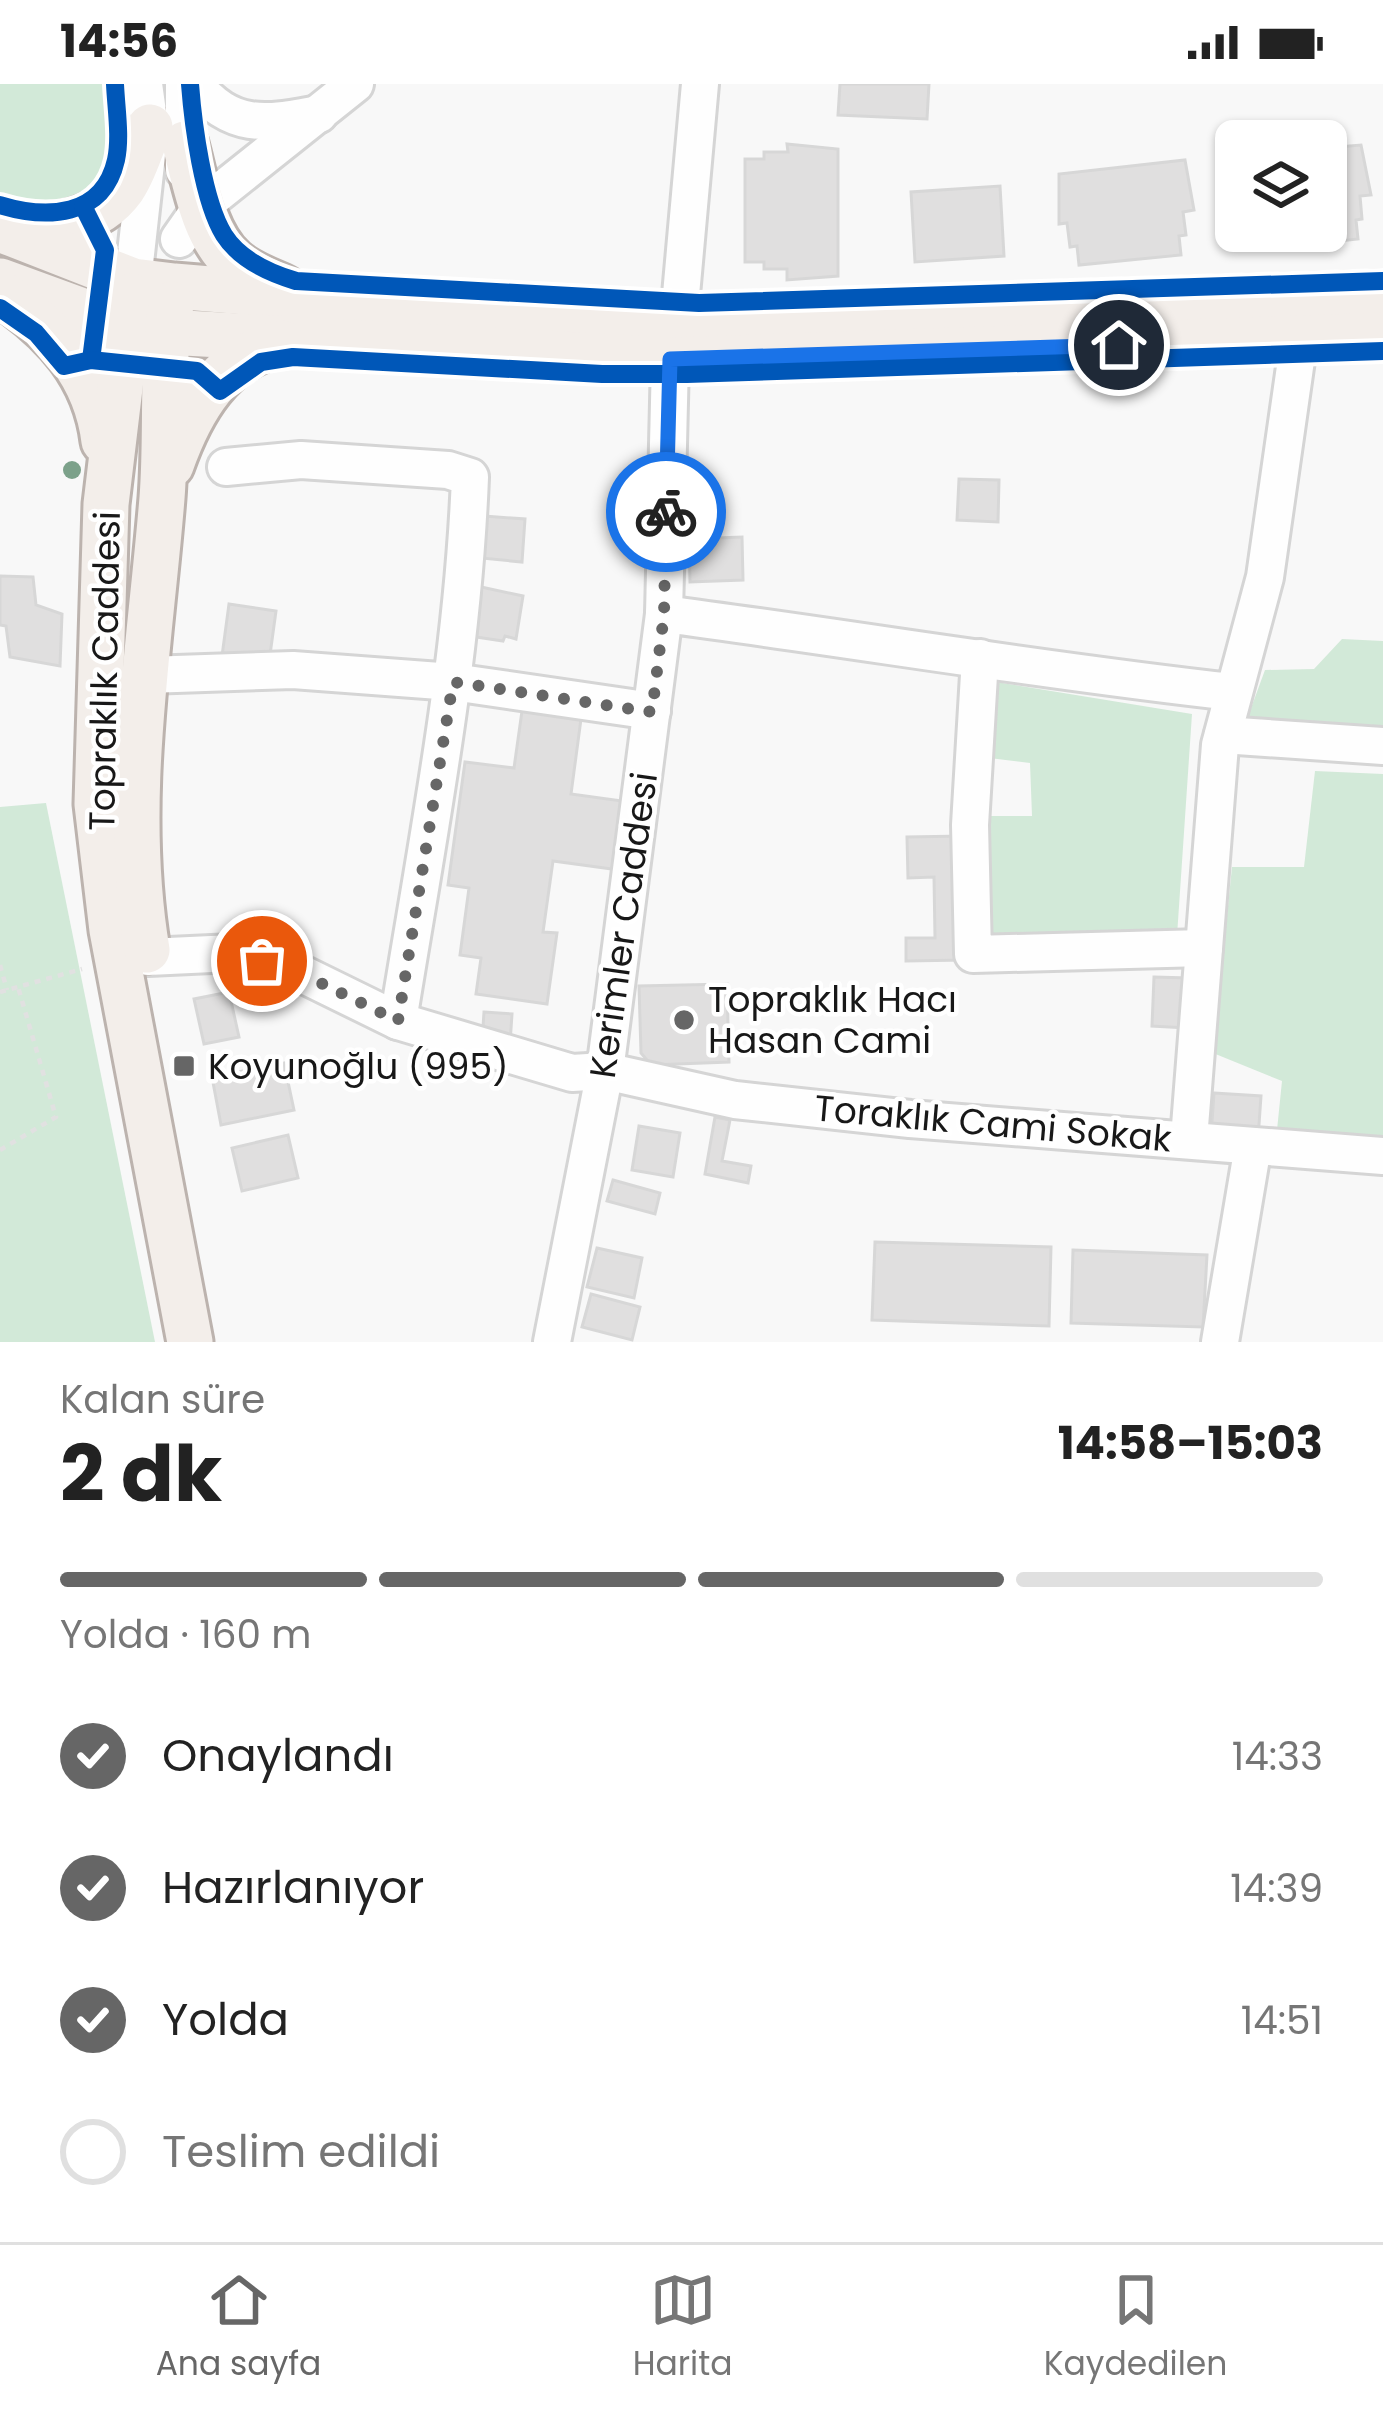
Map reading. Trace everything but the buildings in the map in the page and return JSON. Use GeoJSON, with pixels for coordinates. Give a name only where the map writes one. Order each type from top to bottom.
{"type":"FeatureCollection","features":[{"type":"Feature","properties":{"kind":"main road"},"geometry":{"type":"LineString","coordinates":[[160,118],[190,222],[301,318]]}},
{"type":"Feature","properties":{"kind":"main road"},"geometry":{"type":"LineString","coordinates":[[0,226],[43,228],[76,222],[101,208],[124,188],[160,118]]}},
{"type":"Feature","properties":{"kind":"main road"},"geometry":{"type":"LineString","coordinates":[[0,226],[153,284],[301,318]]}},
{"type":"Feature","properties":{"kind":"main road"},"geometry":{"type":"LineString","coordinates":[[0,281],[146,329],[301,318],[675,338],[1299,339],[1383,335]]}},
{"type":"Feature","properties":{"kind":"main road","name":"Topraklık Caddesi"},"geometry":{"type":"LineString","coordinates":[[153,284],[106,504],[97,804],[221,1342]]}},
{"type":"Feature","properties":{"kind":"main road"},"geometry":{"type":"LineString","coordinates":[[0,292],[48,329],[93,392],[100,406],[106,504]]}},
{"type":"Feature","properties":{"kind":"main road"},"geometry":{"type":"LineString","coordinates":[[675,338],[1383,294]]}},
{"type":"Feature","properties":{"kind":"main road"},"geometry":{"type":"LineString","coordinates":[[162,491],[178,448],[212,384],[301,318]]}},
{"type":"Feature","properties":{"kind":"main road","name":"Topraklık Caddesi"},"geometry":{"type":"LineString","coordinates":[[146,329],[162,491],[136,838],[132,958],[190,1342]]}},
{"type":"Feature","properties":{"kind":"street"},"geometry":{"type":"LineString","coordinates":[[153,284],[160,118],[184,84]]}},
{"type":"Feature","properties":{"kind":"street"},"geometry":{"type":"LineString","coordinates":[[194,84],[215,110],[245,120],[282,121],[323,113]]}},
{"type":"Feature","properties":{"kind":"street"},"geometry":{"type":"LineString","coordinates":[[153,284],[190,222],[355,84]]}},
{"type":"Feature","properties":{"kind":"street","name":"Kerimler Caddesi"},"geometry":{"type":"LineString","coordinates":[[552,1342],[605,1071],[664,614],[675,338],[700,84]]}},
{"type":"Feature","properties":{"kind":"street"},"geometry":{"type":"LineString","coordinates":[[1189,1139],[1222,735],[1265,577],[1299,339]]}},
{"type":"Feature","properties":{"kind":"street"},"geometry":{"type":"LineString","coordinates":[[226,467],[301,460],[448,470],[470,478],[467,558],[453,682],[398,1021]]}},
{"type":"Feature","properties":{"kind":"street"},"geometry":{"type":"LineString","coordinates":[[664,614],[1232,692]]}},
{"type":"Feature","properties":{"kind":"street"},"geometry":{"type":"LineString","coordinates":[[980,658],[970,825],[973,954],[1204,948]]}},
{"type":"Feature","properties":{"kind":"street"},"geometry":{"type":"LineString","coordinates":[[147,675],[293,670],[453,682],[652,712]]}},
{"type":"Feature","properties":{"kind":"street"},"geometry":{"type":"LineString","coordinates":[[1222,735],[1383,746]]}},
{"type":"Feature","properties":{"kind":"street","name":"Toraklık Cami Sokak"},"geometry":{"type":"LineString","coordinates":[[132,958],[233,953],[290,968],[398,1021],[572,1073],[605,1071],[735,1100],[910,1119],[1383,1156]]}},
{"type":"Feature","properties":{"kind":"street"},"geometry":{"type":"LineString","coordinates":[[1220,1342],[1253,1146]]}},
{"type":"Feature","properties":{"kind":"path"},"geometry":{"type":"LineString","coordinates":[[0,965],[3,991],[132,958]]}},
{"type":"Feature","properties":{"kind":"path"},"geometry":{"type":"LineString","coordinates":[[0,1150],[56,1117],[18,987]]}},
{"type":"Feature","properties":{"kind":"green space"},"geometry":{"type":"Polygon","coordinates":[[[0,84],[113,84],[118,180],[69,216],[0,196],[0,84]]]}},
{"type":"Feature","properties":{"kind":"green space"},"geometry":{"type":"Polygon","coordinates":[[[1342,639],[1383,641],[1383,730],[1247,719],[1265,670],[1314,669],[1342,639]]]}},
{"type":"Feature","properties":{"kind":"green space"},"geometry":{"type":"Polygon","coordinates":[[[990,681],[1192,714],[1177,936],[984,936],[988,816],[1032,816],[1030,763],[989,758],[990,681]]]}},
{"type":"Feature","properties":{"kind":"green space"},"geometry":{"type":"Polygon","coordinates":[[[1315,771],[1383,774],[1383,1140],[1277,1130],[1282,1081],[1213,1053],[1232,867],[1304,867],[1315,771]]]}},
{"type":"Feature","properties":{"kind":"green space"},"geometry":{"type":"Polygon","coordinates":[[[46,803],[155,1342],[0,1342],[0,807],[46,803]]]}},
{"type":"Feature","properties":{"kind":"cycle path"},"geometry":{"type":"LineString","coordinates":[[0,205],[36,212],[70,210],[99,193],[116,160],[115,84]]}},
{"type":"Feature","properties":{"kind":"cycle path"},"geometry":{"type":"LineString","coordinates":[[190,84],[205,183],[224,235],[256,264],[296,281],[699,303],[1383,281]]}},
{"type":"Feature","properties":{"kind":"cycle path"},"geometry":{"type":"LineString","coordinates":[[83,206],[105,250],[91,360]]}},
{"type":"Feature","properties":{"kind":"cycle path"},"geometry":{"type":"LineString","coordinates":[[0,308],[36,333],[64,366],[91,360],[197,371],[220,391],[261,362],[293,357],[602,374],[687,374],[1383,351]]}},
{"type":"Feature","properties":{"kind":"way so far"},"geometry":{"type":"LineString","coordinates":[[262,961],[290,968],[398,1021],[453,682],[652,712],[664,614],[666,512]]}},
{"type":"Feature","properties":{"kind":"place","name":"Topraklık Hacı Hasan Cami"},"geometry":{"type":"Point","coordinates":[684,1020]}},
{"type":"Feature","properties":{"kind":"place","name":"Koyunoğlu (995)"},"geometry":{"type":"Point","coordinates":[184,1066]}},
{"type":"Feature","properties":{"kind":"route"},"geometry":{"type":"LineString","coordinates":[[666,512],[670,359],[1119,345]]}}]}
